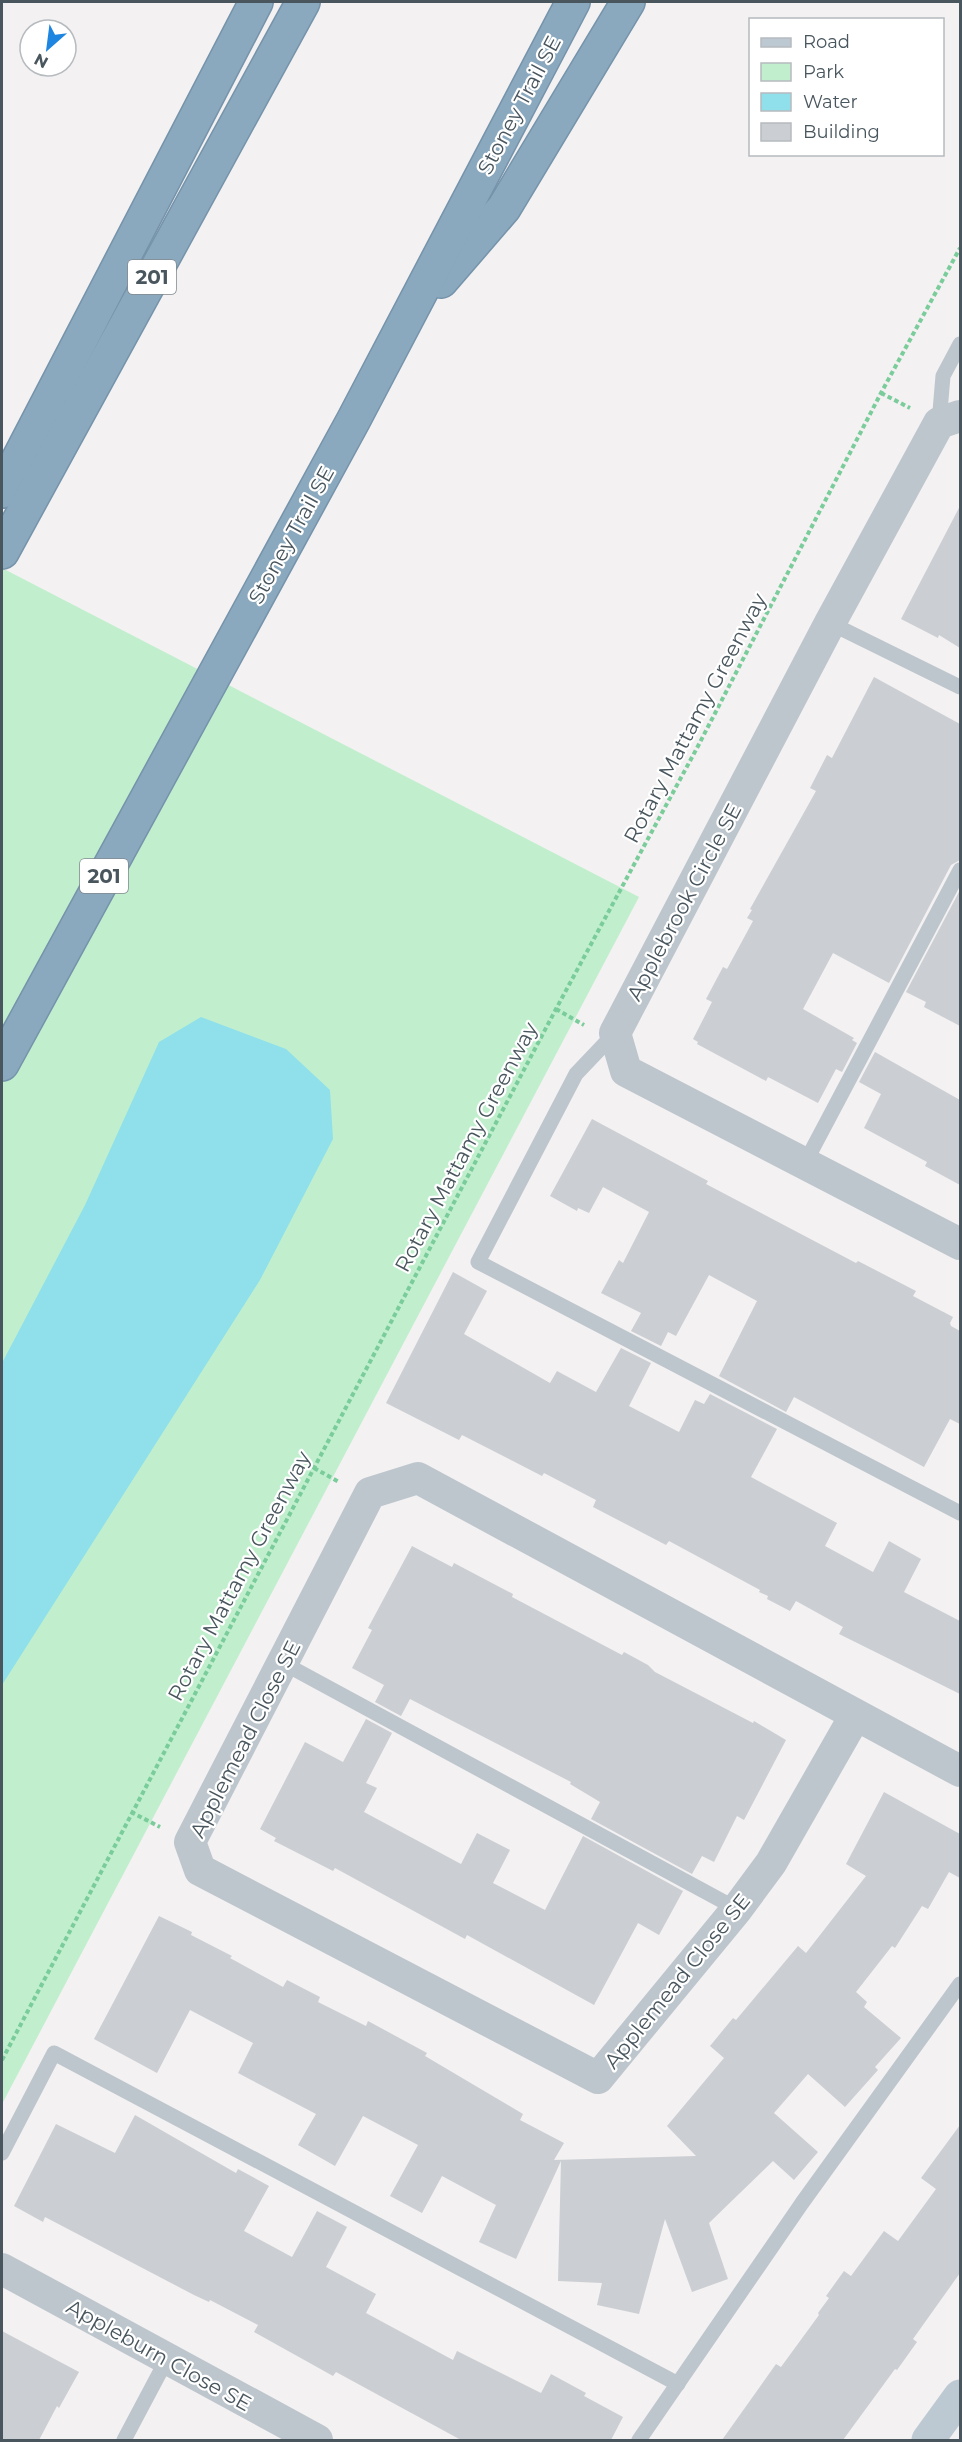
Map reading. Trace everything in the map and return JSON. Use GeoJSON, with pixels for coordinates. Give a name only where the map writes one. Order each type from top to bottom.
{"type":"FeatureCollection","features":[{"type":"Feature","properties":{"kind":"highway"},"geometry":{"type":"LineString","coordinates":[[2,491],[256,2]]}},
{"type":"Feature","properties":{"kind":"highway","name":"201"},"geometry":{"type":"LineString","coordinates":[[2,552],[303,2]]}},
{"type":"Feature","properties":{"kind":"highway","name":"Stoney Trail SE"},"geometry":{"type":"LineString","coordinates":[[2,1064],[353,421],[573,2]]}},
{"type":"Feature","properties":{"kind":"highway"},"geometry":{"type":"LineString","coordinates":[[404,323],[504,208],[628,2]]}},
{"type":"Feature","properties":{"kind":"street","name":"Applebrook Circle SE"},"geometry":{"type":"LineString","coordinates":[[615,1033],[830,623],[950,419]]}},
{"type":"Feature","properties":{"kind":"street"},"geometry":{"type":"LineString","coordinates":[[615,1033],[626,1071],[960,1244]]}},
{"type":"Feature","properties":{"kind":"street","name":"Applemead Close SE"},"geometry":{"type":"LineString","coordinates":[[855,1716],[771,1863],[737,1909],[598,2078],[200,1870],[190,1842],[370,1492],[418,1478],[960,1771]]}},
{"type":"Feature","properties":{"kind":"street","name":"Appleburn Close SE"},"geometry":{"type":"LineString","coordinates":[[2,2269],[317,2440]]}},
{"type":"Feature","properties":{"kind":"street"},"geometry":{"type":"LineString","coordinates":[[928,2440],[960,2396]]}},
{"type":"Feature","properties":{"kind":"lane"},"geometry":{"type":"LineString","coordinates":[[950,419],[943,376],[960,344]]}},
{"type":"Feature","properties":{"kind":"lane"},"geometry":{"type":"LineString","coordinates":[[830,623],[960,687]]}},
{"type":"Feature","properties":{"kind":"lane"},"geometry":{"type":"LineString","coordinates":[[805,1163],[960,870]]}},
{"type":"Feature","properties":{"kind":"lane"},"geometry":{"type":"LineString","coordinates":[[615,1033],[576,1074],[478,1262],[960,1514]]}},
{"type":"Feature","properties":{"kind":"lane"},"geometry":{"type":"LineString","coordinates":[[283,1664],[737,1909]]}},
{"type":"Feature","properties":{"kind":"lane"},"geometry":{"type":"LineString","coordinates":[[639,2440],[802,2203],[960,1984]]}},
{"type":"Feature","properties":{"kind":"lane"},"geometry":{"type":"LineString","coordinates":[[2,2153],[54,2053],[678,2384]]}},
{"type":"Feature","properties":{"kind":"lane"},"geometry":{"type":"LineString","coordinates":[[124,2440],[168,2359]]}},
{"type":"Feature","properties":{"kind":"path","name":"Rotary Mattamy Greenway"},"geometry":{"type":"LineString","coordinates":[[2,2060],[550,1019],[697,748],[881,393],[960,248]]}},
{"type":"Feature","properties":{"kind":"green space"},"geometry":{"type":"Polygon","coordinates":[[[2,568],[639,897],[2,2104],[2,568]]]}},
{"type":"Feature","properties":{"kind":"water"},"geometry":{"type":"Polygon","coordinates":[[[201,1017],[286,1049],[330,1090],[333,1139],[260,1280],[2,1685],[2,1363],[85,1205],[159,1042],[201,1017]]]}},
{"type":"Feature","properties":{"kind":"building"},"geometry":{"type":"Polygon","coordinates":[[[960,506],[960,648],[939,635],[938,638],[901,619],[960,506]]]}},
{"type":"Feature","properties":{"kind":"building"},"geometry":{"type":"Polygon","coordinates":[[[874,677],[960,724],[960,860],[951,865],[889,983],[833,953],[803,1009],[854,1038],[852,1040],[857,1043],[842,1072],[836,1069],[818,1103],[768,1077],[766,1081],[697,1044],[698,1042],[693,1039],[712,1002],[706,999],[723,967],[727,969],[753,921],[747,918],[752,910],[750,909],[816,791],[810,788],[827,755],[832,758],[874,677]]]}},
{"type":"Feature","properties":{"kind":"building"},"geometry":{"type":"Polygon","coordinates":[[[960,890],[960,1026],[924,1007],[926,1002],[906,992],[960,890]]]}},
{"type":"Feature","properties":{"kind":"building"},"geometry":{"type":"Polygon","coordinates":[[[875,1052],[960,1100],[960,1185],[925,1166],[927,1162],[864,1128],[881,1094],[859,1082],[875,1052]]]}},
{"type":"Feature","properties":{"kind":"building"},"geometry":{"type":"Polygon","coordinates":[[[592,1119],[708,1181],[706,1184],[856,1263],[858,1261],[916,1291],[913,1296],[953,1317],[951,1326],[960,1331],[960,1424],[950,1419],[924,1467],[794,1397],[786,1412],[719,1376],[757,1301],[709,1275],[676,1336],[668,1332],[661,1346],[631,1331],[641,1313],[601,1293],[619,1260],[623,1263],[649,1212],[603,1187],[589,1213],[578,1208],[577,1211],[550,1196],[592,1119]]]}},
{"type":"Feature","properties":{"kind":"building"},"geometry":{"type":"Polygon","coordinates":[[[453,1272],[487,1291],[464,1334],[550,1383],[557,1371],[596,1392],[621,1348],[651,1363],[629,1406],[679,1432],[695,1400],[704,1404],[710,1394],[777,1429],[751,1477],[837,1523],[825,1546],[873,1572],[889,1541],[921,1559],[904,1592],[960,1621],[960,1694],[839,1634],[843,1627],[796,1601],[790,1611],[767,1599],[768,1596],[759,1592],[760,1590],[669,1541],[666,1545],[593,1507],[596,1500],[544,1473],[542,1476],[462,1435],[459,1440],[386,1403],[453,1272]]]}},
{"type":"Feature","properties":{"kind":"building"},"geometry":{"type":"Polygon","coordinates":[[[412,1546],[452,1567],[454,1563],[513,1594],[512,1597],[622,1655],[624,1652],[648,1665],[655,1672],[753,1723],[754,1721],[786,1740],[744,1820],[737,1816],[714,1862],[702,1856],[692,1874],[591,1819],[600,1802],[570,1784],[571,1782],[410,1699],[401,1716],[375,1702],[384,1685],[352,1668],[372,1630],[368,1628],[412,1546]]]}},
{"type":"Feature","properties":{"kind":"building"},"geometry":{"type":"Polygon","coordinates":[[[366,1719],[392,1733],[366,1783],[377,1788],[364,1812],[461,1864],[477,1833],[510,1850],[493,1883],[545,1910],[583,1836],[683,1891],[659,1935],[638,1923],[594,2005],[467,1935],[465,1939],[335,1868],[333,1871],[274,1841],[276,1838],[260,1829],[305,1742],[343,1762],[366,1719]]]}},
{"type":"Feature","properties":{"kind":"building"},"geometry":{"type":"Polygon","coordinates":[[[884,1792],[960,1834],[960,1878],[949,1872],[928,1909],[922,1906],[895,1948],[892,1946],[856,1992],[867,2002],[864,2007],[901,2038],[875,2067],[878,2070],[845,2107],[808,2074],[774,2113],[818,2152],[794,2180],[773,2161],[709,2223],[728,2279],[692,2292],[665,2219],[639,2314],[597,2305],[602,2283],[558,2281],[561,2161],[516,2259],[479,2242],[496,2205],[442,2176],[422,2213],[390,2196],[418,2145],[363,2116],[335,2166],[298,2145],[316,2114],[238,2073],[253,2043],[190,2010],[157,2073],[94,2039],[159,1916],[192,1932],[191,1935],[232,1956],[230,1958],[283,1987],[287,1980],[320,1997],[318,2002],[366,2026],[368,2021],[427,2053],[425,2056],[523,2114],[520,2120],[564,2143],[554,2160],[696,2156],[667,2126],[724,2058],[710,2046],[733,2018],[736,2020],[798,1946],[806,1953],[866,1876],[846,1864],[884,1792]]]}},
{"type":"Feature","properties":{"kind":"building"},"geometry":{"type":"Polygon","coordinates":[[[135,2115],[236,2173],[238,2169],[269,2186],[244,2231],[292,2257],[317,2211],[347,2227],[326,2267],[376,2294],[366,2313],[453,2360],[457,2351],[541,2393],[551,2374],[586,2393],[584,2396],[623,2417],[611,2440],[461,2440],[336,2372],[333,2376],[254,2332],[258,2325],[210,2300],[209,2302],[194,2295],[45,2217],[43,2222],[14,2206],[56,2124],[115,2153],[135,2115]]]}},
{"type":"Feature","properties":{"kind":"building"},"geometry":{"type":"Polygon","coordinates":[[[960,2125],[960,2273],[913,2339],[917,2342],[897,2370],[895,2369],[843,2440],[722,2440],[776,2364],[781,2367],[819,2315],[818,2313],[829,2298],[826,2296],[844,2271],[851,2276],[884,2231],[898,2241],[936,2189],[921,2178],[960,2125]]]}},
{"type":"Feature","properties":{"kind":"building"},"geometry":{"type":"Polygon","coordinates":[[[2,2331],[79,2372],[39,2440],[2,2440],[2,2331]]]}}]}
